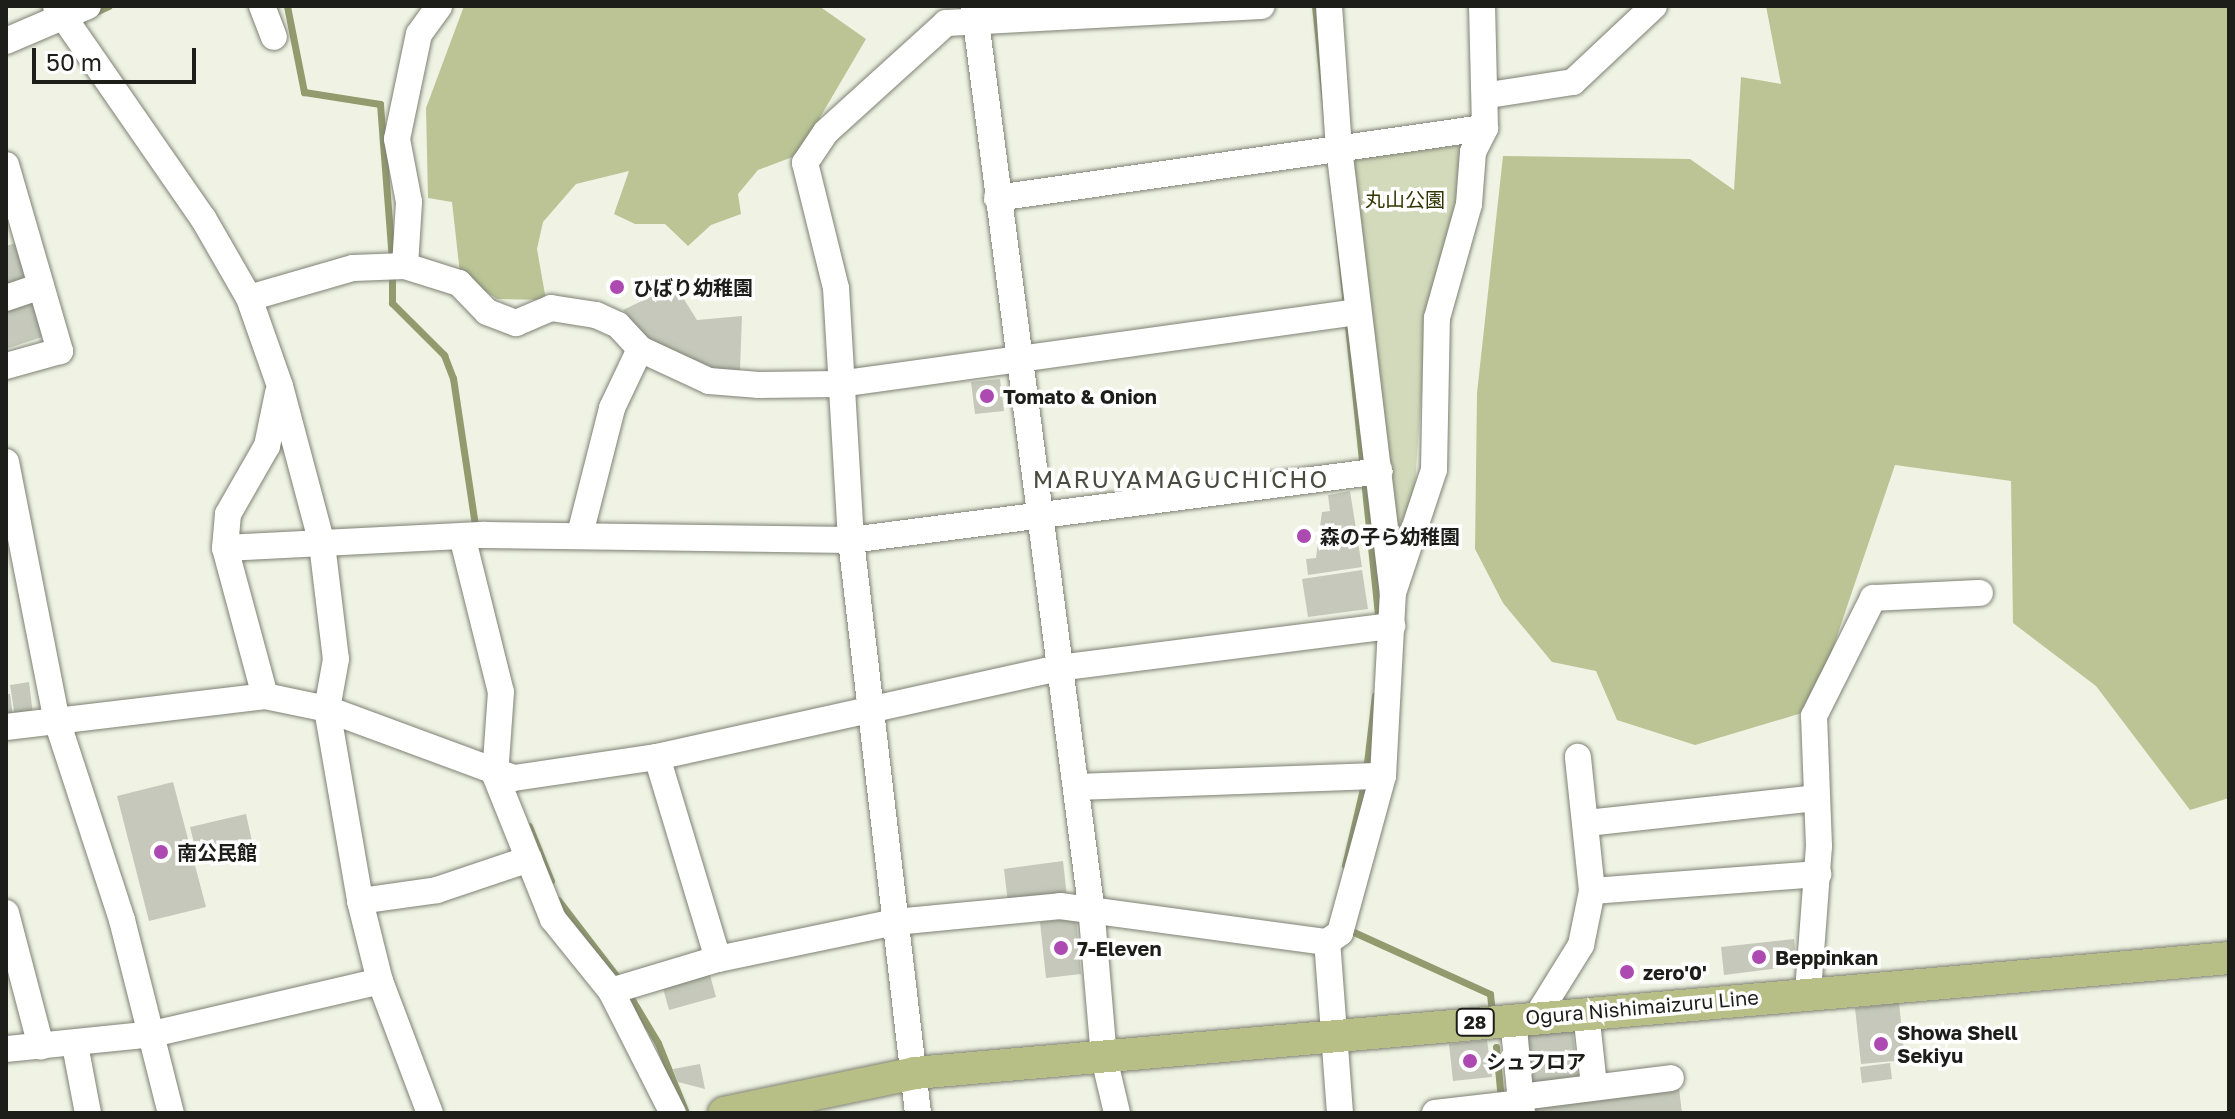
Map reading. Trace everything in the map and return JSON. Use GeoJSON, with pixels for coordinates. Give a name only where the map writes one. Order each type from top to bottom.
{"type":"FeatureCollection","features":[{"type":"Feature","properties":{"kind":"main road","name":"Ogura Nishimaizuru Line"},"geometry":{"type":"LineString","coordinates":[[724,1113],[915,1073],[1808,992],[2229,958]]}},
{"type":"Feature","properties":{"kind":"street"},"geometry":{"type":"LineString","coordinates":[[6,41],[58,12],[88,6]]}},
{"type":"Feature","properties":{"kind":"street"},"geometry":{"type":"LineString","coordinates":[[262,6],[274,37]]}},
{"type":"Feature","properties":{"kind":"street"},"geometry":{"type":"LineString","coordinates":[[405,266],[409,202],[397,139],[419,34],[439,6]]}},
{"type":"Feature","properties":{"kind":"street"},"geometry":{"type":"LineString","coordinates":[[918,1113],[851,540],[839,384],[836,288],[805,163],[826,132],[946,23],[974,16],[1262,6]]}},
{"type":"Feature","properties":{"kind":"street"},"geometry":{"type":"LineString","coordinates":[[1329,6],[1347,314],[1367,473],[1393,593]]}},
{"type":"Feature","properties":{"kind":"street"},"geometry":{"type":"LineString","coordinates":[[1340,1113],[1335,1034],[1338,929],[1370,777],[1393,593],[1434,470],[1437,318],[1469,204],[1473,152],[1485,128],[1489,95],[1482,6]]}},
{"type":"Feature","properties":{"kind":"street"},"geometry":{"type":"LineString","coordinates":[[1489,95],[1573,82],[1654,6]]}},
{"type":"Feature","properties":{"kind":"street"},"geometry":{"type":"LineString","coordinates":[[58,12],[203,218],[249,298],[280,386],[322,544],[336,659],[327,709],[360,901],[380,981],[430,1113]]}},
{"type":"Feature","properties":{"kind":"street"},"geometry":{"type":"LineString","coordinates":[[974,16],[1091,906],[1104,1058],[1117,1113]]}},
{"type":"Feature","properties":{"kind":"street"},"geometry":{"type":"LineString","coordinates":[[997,198],[1485,128]]}},
{"type":"Feature","properties":{"kind":"street"},"geometry":{"type":"LineString","coordinates":[[6,169],[16,237],[41,286],[60,351],[6,366]]}},
{"type":"Feature","properties":{"kind":"street"},"geometry":{"type":"LineString","coordinates":[[249,298],[353,268],[405,266],[459,283],[487,312],[516,323],[551,308],[596,315],[618,325],[640,349],[709,381],[839,384],[1347,314]]}},
{"type":"Feature","properties":{"kind":"street"},"geometry":{"type":"LineString","coordinates":[[6,298],[41,286]]}},
{"type":"Feature","properties":{"kind":"street"},"geometry":{"type":"LineString","coordinates":[[580,534],[612,408],[640,349]]}},
{"type":"Feature","properties":{"kind":"street"},"geometry":{"type":"LineString","coordinates":[[265,696],[225,548],[228,514],[267,446],[280,386]]}},
{"type":"Feature","properties":{"kind":"street"},"geometry":{"type":"LineString","coordinates":[[6,462],[57,721],[153,1034],[171,1113]]}},
{"type":"Feature","properties":{"kind":"street"},"geometry":{"type":"LineString","coordinates":[[225,548],[580,534],[851,540],[1367,473]]}},
{"type":"Feature","properties":{"kind":"street"},"geometry":{"type":"LineString","coordinates":[[473,536],[501,692],[504,777],[529,859],[553,919],[614,989],[673,1113]]}},
{"type":"Feature","properties":{"kind":"street"},"geometry":{"type":"LineString","coordinates":[[1808,992],[1818,874],[1814,716],[1873,598],[1980,593]]}},
{"type":"Feature","properties":{"kind":"street"},"geometry":{"type":"LineString","coordinates":[[6,727],[265,696],[327,709],[504,777],[657,757],[1058,668],[1387,626]]}},
{"type":"Feature","properties":{"kind":"street"},"geometry":{"type":"LineString","coordinates":[[657,757],[718,959]]}},
{"type":"Feature","properties":{"kind":"street"},"geometry":{"type":"LineString","coordinates":[[1514,1105],[1525,1017],[1581,945],[1592,891],[1578,757]]}},
{"type":"Feature","properties":{"kind":"street"},"geometry":{"type":"LineString","coordinates":[[1076,787],[1370,777]]}},
{"type":"Feature","properties":{"kind":"street"},"geometry":{"type":"LineString","coordinates":[[1587,823],[1816,798]]}},
{"type":"Feature","properties":{"kind":"street"},"geometry":{"type":"LineString","coordinates":[[360,901],[437,890],[529,859]]}},
{"type":"Feature","properties":{"kind":"street"},"geometry":{"type":"LineString","coordinates":[[1592,891],[1818,874]]}},
{"type":"Feature","properties":{"kind":"street"},"geometry":{"type":"LineString","coordinates":[[614,989],[642,978],[718,959],[895,922],[1091,906],[1338,929]]}},
{"type":"Feature","properties":{"kind":"street"},"geometry":{"type":"LineString","coordinates":[[6,913],[41,1046]]}},
{"type":"Feature","properties":{"kind":"street"},"geometry":{"type":"LineString","coordinates":[[6,1049],[75,1045],[153,1034],[380,981]]}},
{"type":"Feature","properties":{"kind":"street"},"geometry":{"type":"LineString","coordinates":[[1586,1012],[1594,1086]]}},
{"type":"Feature","properties":{"kind":"street"},"geometry":{"type":"LineString","coordinates":[[75,1045],[88,1113]]}},
{"type":"Feature","properties":{"kind":"street"},"geometry":{"type":"LineString","coordinates":[[1435,1113],[1514,1105],[1594,1086],[1671,1078]]}},
{"type":"Feature","properties":{"kind":"green space"},"geometry":{"type":"Polygon","coordinates":[[[464,6],[819,6],[866,39],[798,155],[758,170],[738,194],[741,214],[711,225],[688,246],[665,224],[635,224],[614,214],[629,171],[576,184],[543,222],[537,249],[546,300],[497,299],[460,274],[452,202],[428,198],[426,108],[464,6]]]}},
{"type":"Feature","properties":{"kind":"green space"},"geometry":{"type":"Polygon","coordinates":[[[1766,6],[2229,6],[2229,798],[2190,810],[2096,686],[2013,623],[2011,481],[1895,465],[1812,710],[1695,745],[1617,720],[1596,671],[1552,662],[1503,603],[1475,549],[1477,393],[1503,156],[1690,159],[1734,190],[1741,77],[1781,84],[1766,6]]]}},
{"type":"Feature","properties":{"kind":"green space","name":"丸山公園"},"geometry":{"type":"Polygon","coordinates":[[[1467,137],[1459,207],[1427,316],[1414,498],[1395,549],[1344,151],[1467,137]]]}},
{"type":"Feature","properties":{"kind":"building"},"geometry":{"type":"Polygon","coordinates":[[[16,243],[28,281],[6,288],[6,246],[16,243]]]}},
{"type":"Feature","properties":{"kind":"building"},"geometry":{"type":"Polygon","coordinates":[[[675,285],[697,320],[742,316],[740,370],[695,367],[650,342],[623,310],[675,285]]]}},
{"type":"Feature","properties":{"kind":"building"},"geometry":{"type":"Polygon","coordinates":[[[33,298],[45,336],[6,349],[6,306],[33,298]]]}},
{"type":"Feature","properties":{"kind":"building","name":"Tomato & Onion"},"geometry":{"type":"Polygon","coordinates":[[[1000,379],[1004,411],[975,414],[971,382],[1000,379]]]}},
{"type":"Feature","properties":{"kind":"building"},"geometry":{"type":"Polygon","coordinates":[[[1350,491],[1362,567],[1308,575],[1306,559],[1316,558],[1322,512],[1330,511],[1328,495],[1350,491]]]}},
{"type":"Feature","properties":{"kind":"building"},"geometry":{"type":"Polygon","coordinates":[[[1362,570],[1368,609],[1308,617],[1302,579],[1362,570]]]}},
{"type":"Feature","properties":{"kind":"building"},"geometry":{"type":"Polygon","coordinates":[[[29,682],[33,714],[15,717],[10,685],[29,682]]]}},
{"type":"Feature","properties":{"kind":"building"},"geometry":{"type":"Polygon","coordinates":[[[6,694],[10,694],[13,716],[6,717],[6,694]]]}},
{"type":"Feature","properties":{"kind":"building","name":"南公民館"},"geometry":{"type":"Polygon","coordinates":[[[173,782],[206,907],[149,921],[117,796],[173,782]]]}},
{"type":"Feature","properties":{"kind":"building"},"geometry":{"type":"Polygon","coordinates":[[[246,814],[253,846],[198,859],[190,827],[246,814]]]}},
{"type":"Feature","properties":{"kind":"building"},"geometry":{"type":"Polygon","coordinates":[[[1063,861],[1067,897],[1008,903],[1004,869],[1063,861]]]}},
{"type":"Feature","properties":{"kind":"building","name":"7-Eleven"},"geometry":{"type":"Polygon","coordinates":[[[1076,918],[1081,974],[1046,978],[1040,922],[1076,918]]]}},
{"type":"Feature","properties":{"kind":"building","name":"Beppinkan"},"geometry":{"type":"Polygon","coordinates":[[[1794,939],[1797,966],[1724,975],[1721,947],[1794,939]]]}},
{"type":"Feature","properties":{"kind":"building"},"geometry":{"type":"Polygon","coordinates":[[[708,968],[716,997],[669,1010],[661,981],[708,968]]]}},
{"type":"Feature","properties":{"kind":"building"},"geometry":{"type":"Polygon","coordinates":[[[1899,1003],[1905,1060],[1861,1064],[1855,1008],[1899,1003]]]}},
{"type":"Feature","properties":{"kind":"building"},"geometry":{"type":"Polygon","coordinates":[[[1572,1027],[1578,1077],[1527,1083],[1521,1033],[1572,1027]]]}},
{"type":"Feature","properties":{"kind":"building","name":"シュフロア"},"geometry":{"type":"Polygon","coordinates":[[[1487,1040],[1492,1077],[1453,1081],[1449,1044],[1487,1040]]]}},
{"type":"Feature","properties":{"kind":"building"},"geometry":{"type":"Polygon","coordinates":[[[1890,1063],[1892,1079],[1862,1083],[1860,1067],[1890,1063]]]}},
{"type":"Feature","properties":{"kind":"building"},"geometry":{"type":"Polygon","coordinates":[[[700,1064],[705,1089],[678,1082],[673,1069],[700,1064]]]}},
{"type":"Feature","properties":{"kind":"building"},"geometry":{"type":"Polygon","coordinates":[[[1679,1088],[1682,1113],[1536,1113],[1536,1105],[1679,1088]]]}},
{"type":"Feature","properties":{"kind":"waterway"},"geometry":{"type":"LineString","coordinates":[[93,13],[109,6]]}},
{"type":"Feature","properties":{"kind":"waterway"},"geometry":{"type":"LineString","coordinates":[[287,6],[304,92],[380,104],[392,261]]}},
{"type":"Feature","properties":{"kind":"waterway"},"geometry":{"type":"LineString","coordinates":[[1315,6],[1379,624]]}},
{"type":"Feature","properties":{"kind":"waterway"},"geometry":{"type":"LineString","coordinates":[[392,273],[392,303],[444,355],[453,378],[476,532]]}},
{"type":"Feature","properties":{"kind":"waterway"},"geometry":{"type":"LineString","coordinates":[[1366,771],[1375,696]]}},
{"type":"Feature","properties":{"kind":"waterway"},"geometry":{"type":"LineString","coordinates":[[1345,865],[1364,784]]}},
{"type":"Feature","properties":{"kind":"waterway"},"geometry":{"type":"LineString","coordinates":[[529,826],[551,881]]}},
{"type":"Feature","properties":{"kind":"waterway"},"geometry":{"type":"LineString","coordinates":[[558,900],[621,982]]}},
{"type":"Feature","properties":{"kind":"waterway"},"geometry":{"type":"LineString","coordinates":[[1347,929],[1490,994],[1492,1012]]}},
{"type":"Feature","properties":{"kind":"waterway"},"geometry":{"type":"LineString","coordinates":[[628,993],[658,1043],[686,1113]]}},
{"type":"Feature","properties":{"kind":"waterway"},"geometry":{"type":"LineString","coordinates":[[1496,1047],[1501,1100]]}},
{"type":"Feature","properties":{"kind":"place","name":"ひばり幼稚園"},"geometry":{"type":"Point","coordinates":[617,287]}},
{"type":"Feature","properties":{"kind":"place","name":"Tomato & Onion"},"geometry":{"type":"Point","coordinates":[987,396]}},
{"type":"Feature","properties":{"kind":"place","name":"森の子ら幼稚園"},"geometry":{"type":"Point","coordinates":[1304,536]}},
{"type":"Feature","properties":{"kind":"place","name":"南公民館"},"geometry":{"type":"Point","coordinates":[161,852]}},
{"type":"Feature","properties":{"kind":"place","name":"7-Eleven"},"geometry":{"type":"Point","coordinates":[1061,948]}},
{"type":"Feature","properties":{"kind":"place","name":"Beppinkan"},"geometry":{"type":"Point","coordinates":[1759,957]}},
{"type":"Feature","properties":{"kind":"place","name":"zero'0'"},"geometry":{"type":"Point","coordinates":[1627,972]}},
{"type":"Feature","properties":{"kind":"place","name":"Showa Shell Sekiyu"},"geometry":{"type":"Point","coordinates":[1881,1044]}},
{"type":"Feature","properties":{"kind":"place","name":"シュフロア"},"geometry":{"type":"Point","coordinates":[1470,1061]}},
{"type":"Feature","properties":{"kind":"district","name":"MARUYAMAGUCHICHO"},"geometry":{"type":"Point","coordinates":[1181,479]}}]}
